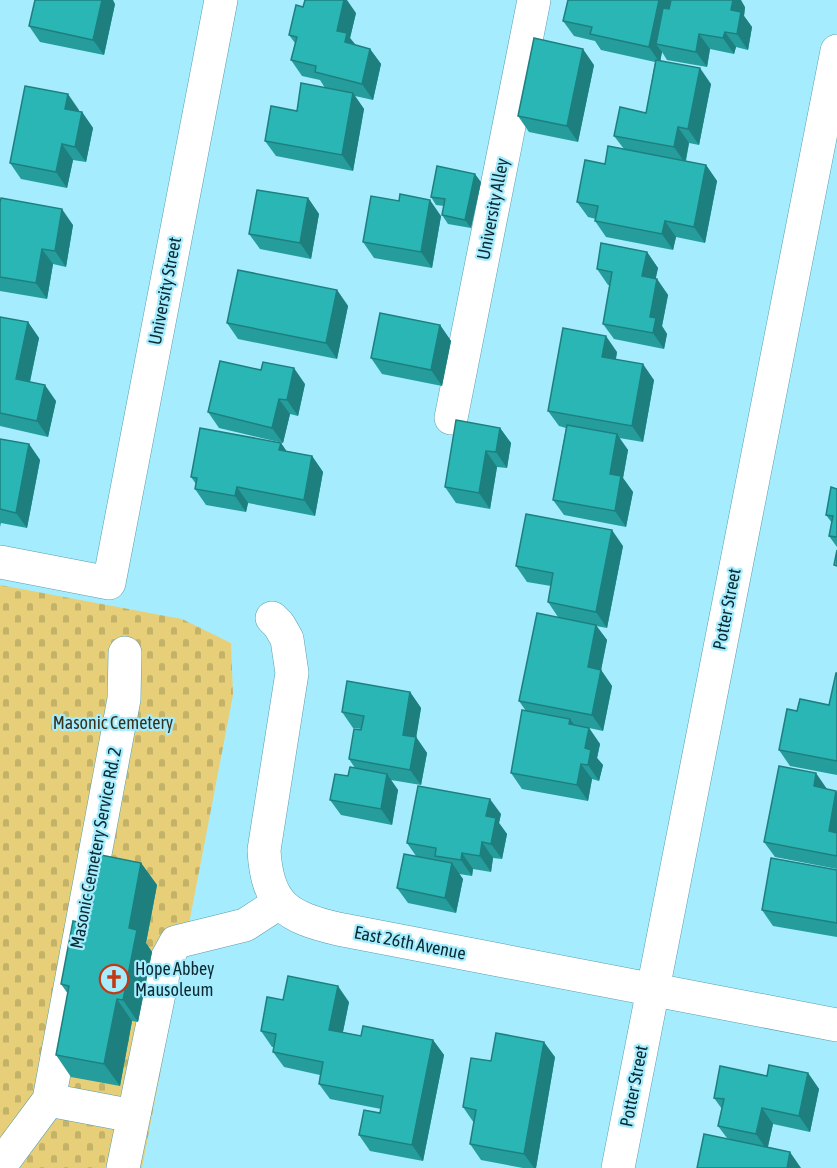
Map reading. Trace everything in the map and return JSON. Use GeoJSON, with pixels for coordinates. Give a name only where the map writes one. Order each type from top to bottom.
{"type":"FeatureCollection","features":[{"type":"Feature","properties":{"kind":"street","name":"University Street"},"geometry":{"type":"LineString","coordinates":[[0,562],[109,583],[220,0]]}},
{"type":"Feature","properties":{"kind":"street","name":"University Alley"},"geometry":{"type":"LineString","coordinates":[[451,418],[534,0]]}},
{"type":"Feature","properties":{"kind":"street","name":"Potter Street"},"geometry":{"type":"LineString","coordinates":[[618,1168],[837,51]]}},
{"type":"Feature","properties":{"kind":"street"},"geometry":{"type":"LineString","coordinates":[[123,1168],[166,960],[176,942],[245,925],[279,903],[265,871],[264,850],[292,674],[287,639],[272,618]]}},
{"type":"Feature","properties":{"kind":"street","name":"Masonic Cemetery Service Rd. 2"},"geometry":{"type":"LineString","coordinates":[[49,1100],[124,699],[125,653]]}},
{"type":"Feature","properties":{"kind":"street","name":"East 26th Avenue"},"geometry":{"type":"LineString","coordinates":[[279,903],[293,914],[314,923],[338,929],[837,1025]]}},
{"type":"Feature","properties":{"kind":"street"},"geometry":{"type":"LineString","coordinates":[[0,1166],[49,1100],[133,1116]]}},
{"type":"Feature","properties":{"kind":"green space","name":"Masonic Cemetery"},"geometry":{"type":"Polygon","coordinates":[[[0,585],[182,619],[231,643],[233,695],[142,1168],[0,1168],[0,585]]]}},
{"type":"Feature","properties":{"kind":"building"},"geometry":{"type":"Polygon","coordinates":[[[35,0],[102,0],[93,40],[29,26],[35,0]]]}},
{"type":"Feature","properties":{"kind":"building"},"geometry":{"type":"Polygon","coordinates":[[[305,0],[344,0],[337,31],[347,33],[345,42],[370,49],[362,84],[315,72],[316,66],[291,60],[297,37],[289,35],[296,5],[303,7],[305,0]]]}},
{"type":"Feature","properties":{"kind":"building"},"geometry":{"type":"Polygon","coordinates":[[[568,0],[659,0],[649,47],[590,34],[592,27],[563,21],[568,0]]]}},
{"type":"Feature","properties":{"kind":"building"},"geometry":{"type":"Polygon","coordinates":[[[671,0],[733,0],[731,10],[741,12],[737,34],[725,32],[723,38],[699,34],[696,52],[656,44],[663,8],[669,9],[671,0]]]}},
{"type":"Feature","properties":{"kind":"building"},"geometry":{"type":"Polygon","coordinates":[[[534,38],[583,49],[567,126],[518,116],[534,38]]]}},
{"type":"Feature","properties":{"kind":"building"},"geometry":{"type":"Polygon","coordinates":[[[656,60],[700,68],[688,129],[678,127],[674,147],[614,136],[620,107],[646,113],[656,60]]]}},
{"type":"Feature","properties":{"kind":"building"},"geometry":{"type":"Polygon","coordinates":[[[301,83],[353,93],[342,155],[265,141],[271,106],[297,111],[301,83]]]}},
{"type":"Feature","properties":{"kind":"building"},"geometry":{"type":"Polygon","coordinates":[[[25,86],[68,94],[65,109],[82,112],[75,147],[62,144],[56,172],[10,163],[25,86]]]}},
{"type":"Feature","properties":{"kind":"building"},"geometry":{"type":"Polygon","coordinates":[[[608,146],[706,165],[694,227],[665,221],[662,234],[595,221],[598,206],[577,202],[585,160],[605,164],[608,146]]]}},
{"type":"Feature","properties":{"kind":"building"},"geometry":{"type":"Polygon","coordinates":[[[437,166],[475,174],[465,220],[442,215],[445,199],[431,197],[437,166]]]}},
{"type":"Feature","properties":{"kind":"building"},"geometry":{"type":"Polygon","coordinates":[[[257,190],[308,198],[300,243],[249,234],[257,190]]]}},
{"type":"Feature","properties":{"kind":"building"},"geometry":{"type":"Polygon","coordinates":[[[400,194],[430,200],[421,252],[363,242],[371,196],[399,201],[400,194]]]}},
{"type":"Feature","properties":{"kind":"building"},"geometry":{"type":"Polygon","coordinates":[[[1,198],[62,209],[55,251],[42,249],[36,283],[0,277],[1,198]]]}},
{"type":"Feature","properties":{"kind":"building"},"geometry":{"type":"Polygon","coordinates":[[[601,243],[647,252],[642,276],[657,279],[650,317],[656,318],[653,333],[603,324],[612,272],[597,269],[601,243]]]}},
{"type":"Feature","properties":{"kind":"building"},"geometry":{"type":"Polygon","coordinates":[[[238,270],[337,290],[326,343],[227,323],[238,270]]]}},
{"type":"Feature","properties":{"kind":"building"},"geometry":{"type":"Polygon","coordinates":[[[380,313],[440,325],[431,370],[371,358],[380,313]]]}},
{"type":"Feature","properties":{"kind":"building"},"geometry":{"type":"Polygon","coordinates":[[[0,317],[28,322],[16,379],[45,385],[37,421],[0,413],[0,317]]]}},
{"type":"Feature","properties":{"kind":"building"},"geometry":{"type":"Polygon","coordinates":[[[563,328],[606,336],[602,357],[643,364],[632,426],[548,411],[563,328]]]}},
{"type":"Feature","properties":{"kind":"building"},"geometry":{"type":"Polygon","coordinates":[[[220,361],[261,370],[263,362],[294,368],[287,400],[279,399],[272,428],[208,412],[220,361]]]}},
{"type":"Feature","properties":{"kind":"building"},"geometry":{"type":"Polygon","coordinates":[[[456,420],[500,428],[496,452],[486,451],[479,493],[445,487],[456,420]]]}},
{"type":"Feature","properties":{"kind":"building"},"geometry":{"type":"Polygon","coordinates":[[[567,425],[617,434],[610,474],[621,476],[615,511],[553,500],[567,425]]]}},
{"type":"Feature","properties":{"kind":"building"},"geometry":{"type":"Polygon","coordinates":[[[200,428],[281,443],[279,450],[312,456],[304,500],[237,487],[235,496],[195,489],[197,478],[191,477],[200,428]]]}},
{"type":"Feature","properties":{"kind":"building"},"geometry":{"type":"Polygon","coordinates":[[[0,439],[29,444],[16,513],[0,509],[0,439]]]}},
{"type":"Feature","properties":{"kind":"building"},"geometry":{"type":"Polygon","coordinates":[[[831,487],[837,489],[837,537],[829,536],[833,516],[826,515],[831,487]]]}},
{"type":"Feature","properties":{"kind":"building"},"geometry":{"type":"Polygon","coordinates":[[[526,514],[612,530],[596,612],[548,602],[553,573],[516,566],[526,514]]]}},
{"type":"Feature","properties":{"kind":"building"},"geometry":{"type":"Polygon","coordinates":[[[837,550],[837,566],[834,565],[837,550]]]}},
{"type":"Feature","properties":{"kind":"building"},"geometry":{"type":"Polygon","coordinates":[[[537,613],[596,625],[588,667],[601,670],[592,715],[519,701],[537,613]]]}},
{"type":"Feature","properties":{"kind":"building"},"geometry":{"type":"Polygon","coordinates":[[[836,673],[837,761],[779,750],[787,709],[797,711],[800,699],[829,705],[836,673]]]}},
{"type":"Feature","properties":{"kind":"building"},"geometry":{"type":"Polygon","coordinates":[[[347,681],[410,692],[403,735],[416,737],[410,770],[349,759],[354,729],[361,730],[364,716],[342,712],[347,681]]]}},
{"type":"Feature","properties":{"kind":"building"},"geometry":{"type":"Polygon","coordinates":[[[522,710],[570,719],[569,724],[589,728],[585,748],[591,750],[588,765],[581,764],[577,785],[511,773],[522,710]]]}},
{"type":"Feature","properties":{"kind":"building"},"geometry":{"type":"Polygon","coordinates":[[[779,766],[816,773],[814,786],[836,791],[829,831],[837,833],[837,856],[764,842],[779,766]]]}},
{"type":"Feature","properties":{"kind":"building"},"geometry":{"type":"Polygon","coordinates":[[[350,767],[387,774],[381,809],[330,800],[335,774],[348,776],[350,767]]]}},
{"type":"Feature","properties":{"kind":"building"},"geometry":{"type":"Polygon","coordinates":[[[418,786],[490,799],[486,816],[496,818],[491,844],[482,842],[480,856],[462,853],[461,860],[435,856],[436,848],[407,843],[418,786]]]}},
{"type":"Feature","properties":{"kind":"building"},"geometry":{"type":"Polygon","coordinates":[[[96,854],[141,863],[129,928],[137,930],[123,1000],[117,999],[104,1064],[56,1055],[69,986],[61,984],[73,921],[82,923],[96,854]]]}},
{"type":"Feature","properties":{"kind":"building"},"geometry":{"type":"Polygon","coordinates":[[[404,854],[452,863],[445,898],[397,888],[404,854]]]}},
{"type":"Feature","properties":{"kind":"building"},"geometry":{"type":"Polygon","coordinates":[[[771,858],[837,870],[837,923],[762,910],[771,858]]]}},
{"type":"Feature","properties":{"kind":"building"},"geometry":{"type":"Polygon","coordinates":[[[288,976],[338,986],[329,1030],[361,1036],[363,1026],[433,1040],[412,1145],[359,1135],[364,1110],[380,1113],[383,1096],[319,1084],[323,1062],[273,1052],[276,1034],[261,1031],[267,997],[283,1000],[288,976]]]}},
{"type":"Feature","properties":{"kind":"building"},"geometry":{"type":"Polygon","coordinates":[[[496,1033],[544,1042],[524,1154],[470,1144],[476,1110],[463,1107],[471,1058],[491,1061],[496,1033]]]}},
{"type":"Feature","properties":{"kind":"building"},"geometry":{"type":"Polygon","coordinates":[[[769,1065],[808,1073],[799,1116],[762,1108],[756,1134],[718,1126],[724,1099],[714,1098],[720,1066],[767,1076],[769,1065]]]}},
{"type":"Feature","properties":{"kind":"building"},"geometry":{"type":"Polygon","coordinates":[[[704,1134],[790,1152],[787,1168],[697,1168],[704,1134]]]}},
{"type":"Feature","properties":{"kind":"place","name":"Hope Abbey Mausoleum"},"geometry":{"type":"Point","coordinates":[114,979]}}]}
